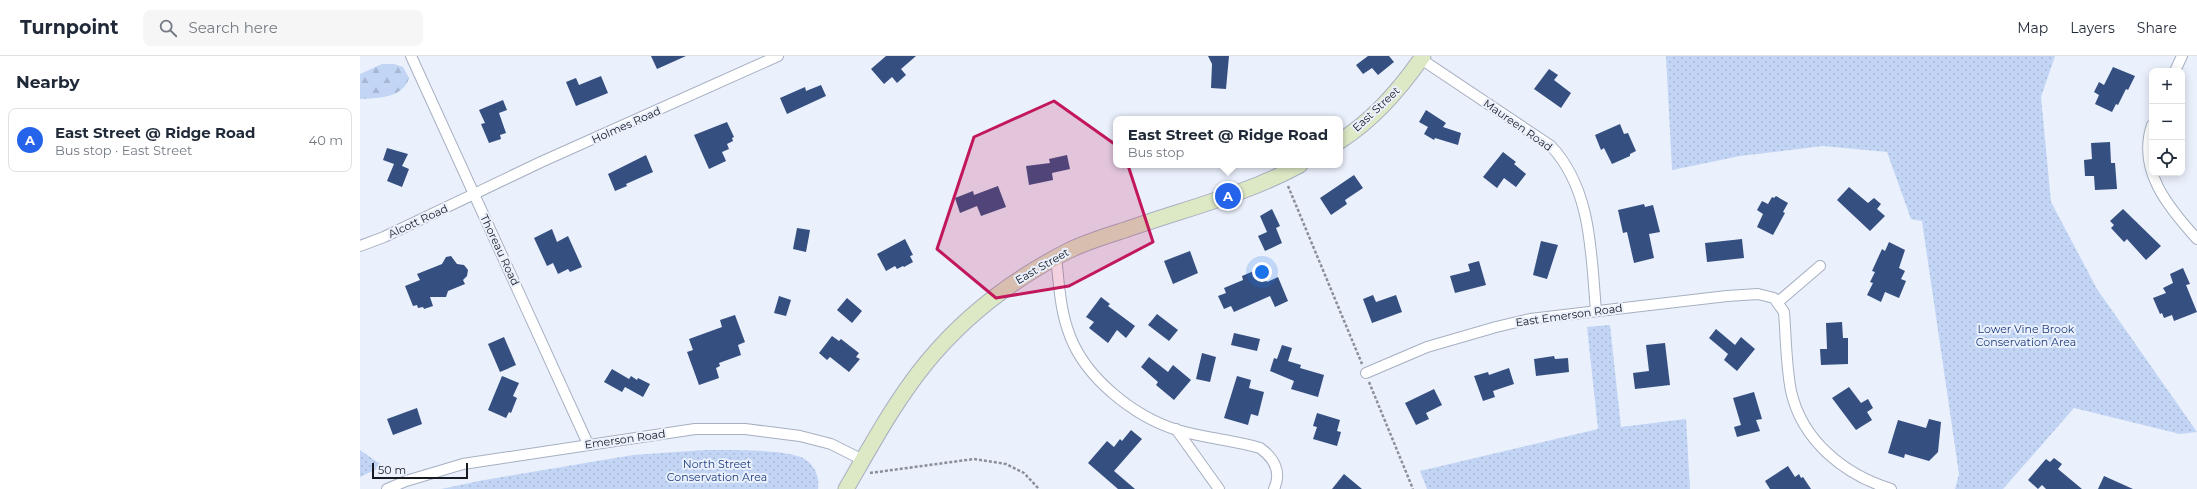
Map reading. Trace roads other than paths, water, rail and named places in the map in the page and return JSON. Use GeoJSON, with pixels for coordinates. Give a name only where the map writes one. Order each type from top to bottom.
{"type":"FeatureCollection","features":[{"type":"Feature","properties":{"kind":"street","name":"Thoreau Road"},"geometry":{"type":"LineString","coordinates":[[411,56],[588,444]]}},
{"type":"Feature","properties":{"kind":"street","name":"Holmes Road"},"geometry":{"type":"LineString","coordinates":[[474,194],[778,56]]}},
{"type":"Feature","properties":{"kind":"street"},"geometry":{"type":"LineString","coordinates":[[2176,68],[2182,56]]}},
{"type":"Feature","properties":{"kind":"street","name":"East Street"},"geometry":{"type":"LineString","coordinates":[[1343,139],[1380,108],[1404,83],[1422,58]]}},
{"type":"Feature","properties":{"kind":"street","name":"Maureen Road"},"geometry":{"type":"LineString","coordinates":[[1422,58],[1551,146],[1564,160],[1576,183],[1583,204],[1590,243],[1596,311]]}},
{"type":"Feature","properties":{"kind":"street"},"geometry":{"type":"LineString","coordinates":[[2150,140],[2149,149],[2151,173],[2160,192],[2176,216],[2197,239]]}},
{"type":"Feature","properties":{"kind":"street","name":"East Street"},"geometry":{"type":"LineString","coordinates":[[846,489],[917,376],[954,331],[1018,279],[1070,250],[1126,229],[1208,204],[1294,168]]}},
{"type":"Feature","properties":{"kind":"street","name":"Alcott Road"},"geometry":{"type":"LineString","coordinates":[[360,246],[384,237],[474,194]]}},
{"type":"Feature","properties":{"kind":"street"},"geometry":{"type":"LineString","coordinates":[[1056,258],[1062,302],[1070,335],[1079,354],[1092,373],[1122,401],[1176,429],[1260,448],[1269,454],[1274,463],[1277,473],[1274,489]]}},
{"type":"Feature","properties":{"kind":"street"},"geometry":{"type":"LineString","coordinates":[[1820,266],[1778,302],[1784,312],[1791,391],[1808,430],[1841,465],[1866,480],[1891,489]]}},
{"type":"Feature","properties":{"kind":"street","name":"East Emerson Road"},"geometry":{"type":"LineString","coordinates":[[1366,373],[1427,347],[1530,319],[1727,296],[1764,295],[1778,302]]}},
{"type":"Feature","properties":{"kind":"street","name":"Emerson Road"},"geometry":{"type":"LineString","coordinates":[[387,489],[406,481],[463,464],[588,444],[696,429],[745,430],[800,436],[825,442],[863,460]]}},
{"type":"Feature","properties":{"kind":"street"},"geometry":{"type":"LineString","coordinates":[[1176,429],[1219,489]]}},
{"type":"Feature","properties":{"kind":"place","name":"East Street @ Ridge Road"},"geometry":{"type":"Point","coordinates":[1228,196]}},
{"type":"Feature","properties":{"kind":"park label","name":"Lower Vine Brook Conservation Area"},"geometry":{"type":"Point","coordinates":[2026,335]}},
{"type":"Feature","properties":{"kind":"park label","name":"North Street Conservation Area"},"geometry":{"type":"Point","coordinates":[717,470]}}]}
